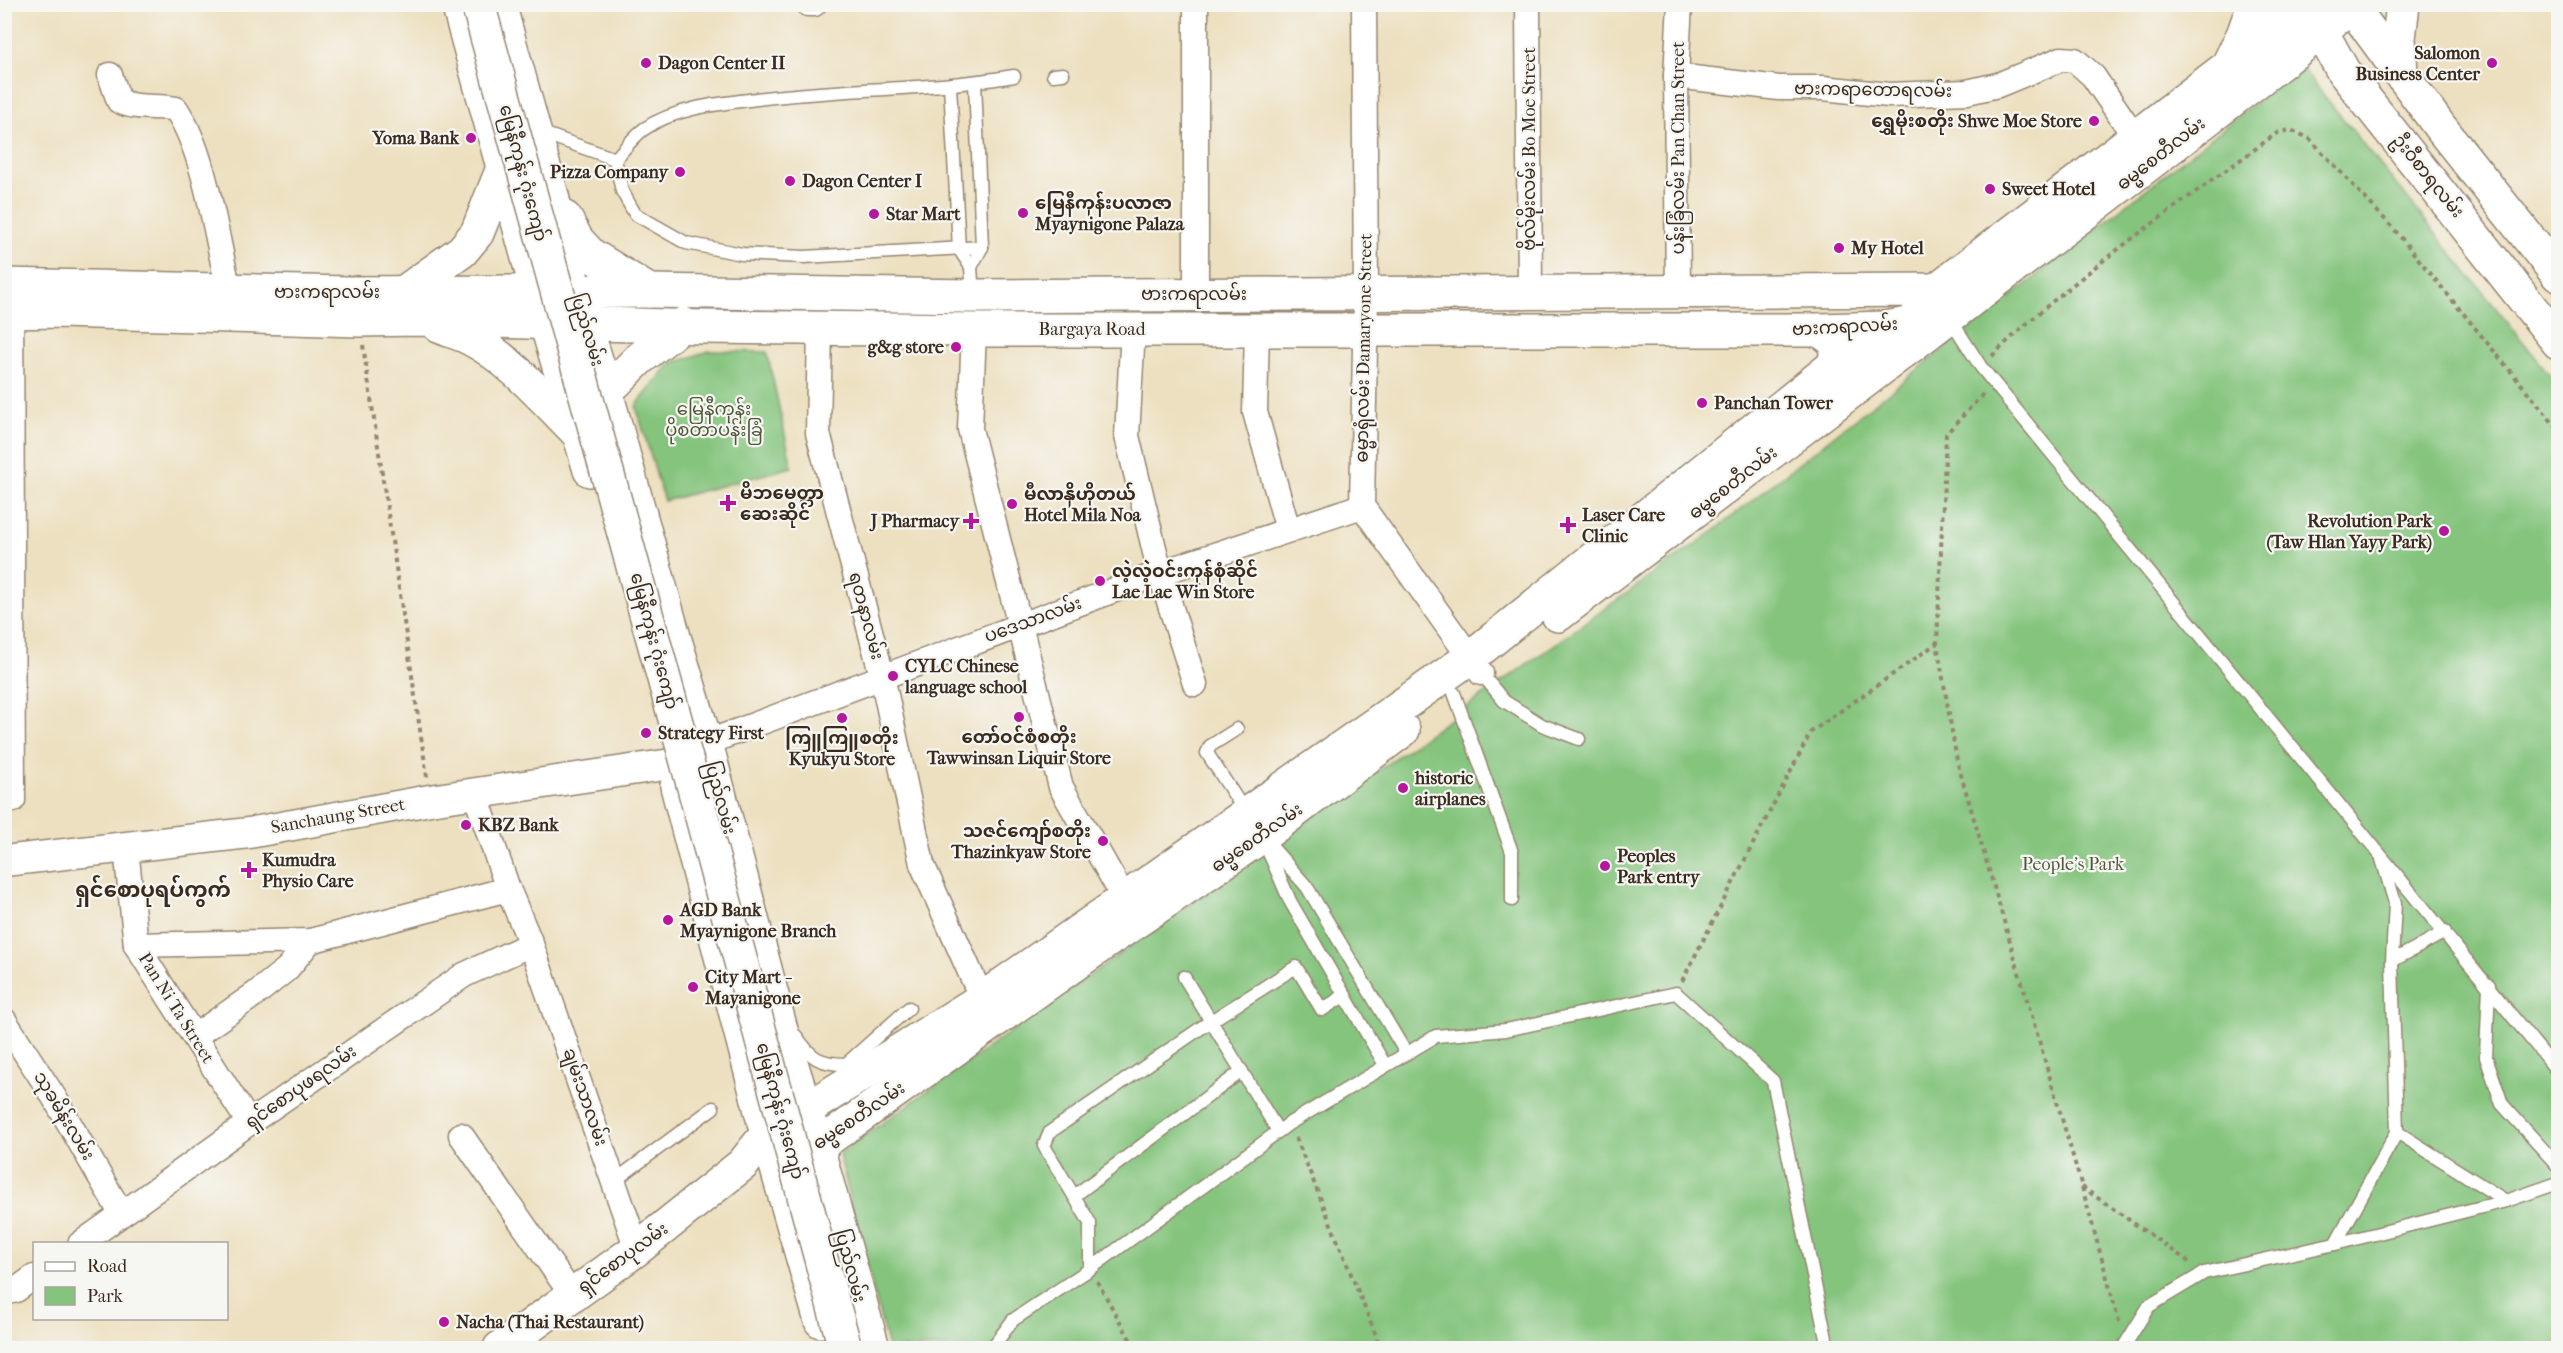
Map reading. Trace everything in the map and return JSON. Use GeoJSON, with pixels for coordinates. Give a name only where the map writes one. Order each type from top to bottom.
{"type":"FeatureCollection","features":[{"type":"Feature","properties":{"kind":"main road","name":"ပြည်လမ်း"},"geometry":{"type":"LineString","coordinates":[[458,4],[541,308],[580,436],[671,764],[771,1148],[828,1348]]}},
{"type":"Feature","properties":{"kind":"main road","name":"မြေနီကုန်း ဂုံးကျော်"},"geometry":{"type":"LineString","coordinates":[[478,4],[681,739],[844,1348]]}},
{"type":"Feature","properties":{"kind":"main road","name":"ပြည်လမ်း"},"geometry":{"type":"LineString","coordinates":[[499,4],[535,130],[575,292],[606,392],[706,743],[781,1030],[817,1147],[873,1348]]}},
{"type":"Feature","properties":{"kind":"main road"},"geometry":{"type":"LineString","coordinates":[[2227,67],[2243,35],[2254,4]]}},
{"type":"Feature","properties":{"kind":"main road"},"geometry":{"type":"LineString","coordinates":[[2402,75],[2399,38],[2403,4]]}},
{"type":"Feature","properties":{"kind":"main road"},"geometry":{"type":"LineString","coordinates":[[2351,5],[2440,127],[2559,274]]}},
{"type":"Feature","properties":{"kind":"main road","name":"ဓမ္မစေတီလမ်း"},"geometry":{"type":"LineString","coordinates":[[1943,303],[2135,137],[2227,67],[2310,13],[2351,5]]}},
{"type":"Feature","properties":{"kind":"main road","name":"ဓမ္မစေတီလမ်း"},"geometry":{"type":"LineString","coordinates":[[771,1148],[817,1147],[1110,939],[1254,825],[1476,665],[1943,303],[2270,70],[2310,13]]}},
{"type":"Feature","properties":{"kind":"main road","name":"ဦးဝီစာရလမ်း"},"geometry":{"type":"LineString","coordinates":[[2310,13],[2343,71],[2559,342]]}},
{"type":"Feature","properties":{"kind":"main road"},"geometry":{"type":"LineString","coordinates":[[2270,70],[2305,62],[2325,64],[2343,71]]}},
{"type":"Feature","properties":{"kind":"main road"},"geometry":{"type":"LineString","coordinates":[[503,168],[477,233],[413,305],[489,350],[532,387],[580,436]]}},
{"type":"Feature","properties":{"kind":"main road"},"geometry":{"type":"LineString","coordinates":[[552,196],[577,240],[591,255],[649,291]]}},
{"type":"Feature","properties":{"kind":"main road"},"geometry":{"type":"LineString","coordinates":[[972,281],[974,330]]}},
{"type":"Feature","properties":{"kind":"main road","name":"ဗားကရာလမ်း"},"geometry":{"type":"LineString","coordinates":[[541,308],[575,292],[972,281],[1196,293],[1738,291],[1943,303]]}},
{"type":"Feature","properties":{"kind":"main road"},"geometry":{"type":"LineString","coordinates":[[1738,291],[1748,306],[1750,314],[1740,331]]}},
{"type":"Feature","properties":{"kind":"main road","name":"ဗားကရာလမ်း"},"geometry":{"type":"LineString","coordinates":[[230,304],[349,293],[413,305],[541,308],[585,323]]}},
{"type":"Feature","properties":{"kind":"main road","name":"ဗားကရာလမ်း"},"geometry":{"type":"LineString","coordinates":[[8,298],[230,304],[359,320],[413,305]]}},
{"type":"Feature","properties":{"kind":"main road","name":"ဗားကရာလမ်း"},"geometry":{"type":"LineString","coordinates":[[1365,330],[1740,331],[1885,328],[1943,303]]}},
{"type":"Feature","properties":{"kind":"main road"},"geometry":{"type":"LineString","coordinates":[[585,323],[820,328]]}},
{"type":"Feature","properties":{"kind":"main road"},"geometry":{"type":"LineString","coordinates":[[606,392],[638,360],[683,324]]}},
{"type":"Feature","properties":{"kind":"main road","name":"Bargaya Road"},"geometry":{"type":"LineString","coordinates":[[820,328],[1365,330]]}},
{"type":"Feature","properties":{"kind":"main road","name":"ဓမ္မစေတီလမ်း"},"geometry":{"type":"LineString","coordinates":[[743,1164],[771,1148],[805,1112],[982,999],[1124,898],[1254,825],[1454,693],[1476,665],[1833,366],[1885,328]]}},
{"type":"Feature","properties":{"kind":"main road"},"geometry":{"type":"LineString","coordinates":[[1820,330],[1840,345],[1833,366]]}},
{"type":"Feature","properties":{"kind":"main road","name":"ရှင်စောပုလမ်း"},"geometry":{"type":"LineString","coordinates":[[500,1348],[637,1249],[743,1164]]}},
{"type":"Feature","properties":{"kind":"street"},"geometry":{"type":"LineString","coordinates":[[808,4],[814,4]]}},
{"type":"Feature","properties":{"kind":"street"},"geometry":{"type":"LineString","coordinates":[[1196,4],[1196,293]]}},
{"type":"Feature","properties":{"kind":"street","name":"ဓမ္မာရုံလမ်း Damaryone Street"},"geometry":{"type":"LineString","coordinates":[[1362,506],[1365,330],[1364,4]]}},
{"type":"Feature","properties":{"kind":"street","name":"ဗိုလ်မိုးလမ်း Bo Moe Street"},"geometry":{"type":"LineString","coordinates":[[1528,4],[1530,293]]}},
{"type":"Feature","properties":{"kind":"street","name":"ပန်းခြံလမ်း Pan Chan Street"},"geometry":{"type":"LineString","coordinates":[[1678,292],[1676,76],[1680,4]]}},
{"type":"Feature","properties":{"kind":"street","name":"ဗားကရာတောရလမ်း"},"geometry":{"type":"LineString","coordinates":[[1676,76],[1779,88],[1823,88],[1889,95],[1967,92],[1998,85],[2061,59],[2075,60],[2093,76],[2135,137]]}},
{"type":"Feature","properties":{"kind":"street"},"geometry":{"type":"LineString","coordinates":[[110,75],[119,101],[131,107],[161,106],[176,109],[184,121],[199,159],[230,304]]}},
{"type":"Feature","properties":{"kind":"street"},"geometry":{"type":"LineString","coordinates":[[8,298],[13,800]]}},
{"type":"Feature","properties":{"kind":"street","name":"ရတနာလမ်း"},"geometry":{"type":"LineString","coordinates":[[820,328],[818,433],[882,676],[922,864],[982,999]]}},
{"type":"Feature","properties":{"kind":"street"},"geometry":{"type":"LineString","coordinates":[[1133,329],[1127,436],[1160,573],[1195,684]]}},
{"type":"Feature","properties":{"kind":"street"},"geometry":{"type":"LineString","coordinates":[[1257,329],[1255,412],[1288,530]]}},
{"type":"Feature","properties":{"kind":"street"},"geometry":{"type":"LineString","coordinates":[[974,330],[970,429],[1061,787],[1124,898]]}},
{"type":"Feature","properties":{"kind":"street"},"geometry":{"type":"LineString","coordinates":[[1362,506],[1476,665]]}},
{"type":"Feature","properties":{"kind":"street","name":"ပဒေသာလမ်း"},"geometry":{"type":"LineString","coordinates":[[706,743],[1160,573],[1362,506]]}},
{"type":"Feature","properties":{"kind":"street","name":"Sanchaung Street"},"geometry":{"type":"LineString","coordinates":[[4,861],[249,833],[430,800],[671,764]]}},
{"type":"Feature","properties":{"kind":"street","name":"ချမ်းသာလမ်း"},"geometry":{"type":"LineString","coordinates":[[475,793],[508,889],[531,944],[637,1249]]}},
{"type":"Feature","properties":{"kind":"street","name":"Pan Ni Ta Street"},"geometry":{"type":"LineString","coordinates":[[126,848],[136,945],[249,1123]]}},
{"type":"Feature","properties":{"kind":"street"},"geometry":{"type":"LineString","coordinates":[[136,945],[310,941],[508,889]]}},
{"type":"Feature","properties":{"kind":"street"},"geometry":{"type":"LineString","coordinates":[[195,1036],[287,969],[310,941]]}},
{"type":"Feature","properties":{"kind":"street","name":"ရှင်စောပုဖရလမ်း"},"geometry":{"type":"LineString","coordinates":[[83,1242],[249,1123],[465,975],[531,944]]}},
{"type":"Feature","properties":{"kind":"street","name":"သုခမိန်းလမ်း"},"geometry":{"type":"LineString","coordinates":[[4,1020],[54,1097],[121,1213]]}},
{"type":"Feature","properties":{"kind":"street"},"geometry":{"type":"LineString","coordinates":[[461,1135],[572,1295]]}},
{"type":"Feature","properties":{"kind":"street"},"geometry":{"type":"LineString","coordinates":[[4,1293],[16,1290],[33,1278]]}},
{"type":"Feature","properties":{"kind":"lane"},"geometry":{"type":"LineString","coordinates":[[615,159],[644,130],[679,113],[722,103],[804,92],[950,85],[1014,76]]}},
{"type":"Feature","properties":{"kind":"lane"},"geometry":{"type":"LineString","coordinates":[[972,281],[982,247],[975,83]]}},
{"type":"Feature","properties":{"kind":"lane"},"geometry":{"type":"LineString","coordinates":[[950,85],[959,249],[972,281]]}},
{"type":"Feature","properties":{"kind":"lane"},"geometry":{"type":"LineString","coordinates":[[535,130],[615,159]]}},
{"type":"Feature","properties":{"kind":"lane"},"geometry":{"type":"LineString","coordinates":[[615,159],[622,191],[635,214],[686,243],[742,254],[804,257],[982,247]]}},
{"type":"Feature","properties":{"kind":"lane"},"geometry":{"type":"LineString","coordinates":[[1943,303],[1981,367],[2559,1072]]}},
{"type":"Feature","properties":{"kind":"lane"},"geometry":{"type":"LineString","coordinates":[[1476,665],[1504,701],[1542,725],[1579,739]]}},
{"type":"Feature","properties":{"kind":"lane"},"geometry":{"type":"LineString","coordinates":[[1454,693],[1512,852],[1512,900]]}},
{"type":"Feature","properties":{"kind":"lane"},"geometry":{"type":"LineString","coordinates":[[1237,729],[1210,746],[1207,753],[1254,825],[1307,887],[1406,1053]]}},
{"type":"Feature","properties":{"kind":"lane"},"geometry":{"type":"LineString","coordinates":[[1254,825],[1290,901],[1385,1065]]}},
{"type":"Feature","properties":{"kind":"lane"},"geometry":{"type":"LineString","coordinates":[[2335,1244],[2397,1132],[2392,961],[2395,903],[2379,852]]}},
{"type":"Feature","properties":{"kind":"lane"},"geometry":{"type":"LineString","coordinates":[[2392,961],[2445,932]]}},
{"type":"Feature","properties":{"kind":"lane"},"geometry":{"type":"LineString","coordinates":[[1090,1269],[1090,1223],[1044,1146],[1050,1132],[1211,1021],[1296,967],[1322,1010],[1345,995]]}},
{"type":"Feature","properties":{"kind":"lane"},"geometry":{"type":"LineString","coordinates":[[1184,977],[1278,1131]]}},
{"type":"Feature","properties":{"kind":"lane"},"geometry":{"type":"LineString","coordinates":[[2488,985],[2486,1057],[2502,1104],[2559,1166]]}},
{"type":"Feature","properties":{"kind":"lane"},"geometry":{"type":"LineString","coordinates":[[992,1348],[1013,1320],[1090,1269],[1278,1131],[1436,1036],[1506,1030],[1676,993],[1773,1081],[1828,1348]]}},
{"type":"Feature","properties":{"kind":"lane"},"geometry":{"type":"LineString","coordinates":[[781,1030],[791,1029],[806,1051],[826,1064],[846,1064],[909,1008]]}},
{"type":"Feature","properties":{"kind":"lane"},"geometry":{"type":"LineString","coordinates":[[1074,1196],[1242,1071]]}},
{"type":"Feature","properties":{"kind":"lane"},"geometry":{"type":"LineString","coordinates":[[614,1181],[713,1108]]}},
{"type":"Feature","properties":{"kind":"lane"},"geometry":{"type":"LineString","coordinates":[[2397,1132],[2505,1201]]}},
{"type":"Feature","properties":{"kind":"lane"},"geometry":{"type":"LineString","coordinates":[[2124,1346],[2149,1306],[2205,1273],[2335,1244],[2505,1201],[2559,1183]]}},
{"type":"Feature","properties":{"kind":"path"},"geometry":{"type":"LineString","coordinates":[[1981,367],[2022,326],[2138,235],[2277,133],[2290,130],[2309,138],[2393,228],[2559,429]]}},
{"type":"Feature","properties":{"kind":"path"},"geometry":{"type":"LineString","coordinates":[[359,320],[430,800]]}},
{"type":"Feature","properties":{"kind":"path"},"geometry":{"type":"LineString","coordinates":[[1994,382],[1946,434],[1937,643],[1957,761],[2082,1187],[2124,1346]]}},
{"type":"Feature","properties":{"kind":"path"},"geometry":{"type":"LineString","coordinates":[[1676,993],[1811,732],[1937,643]]}},
{"type":"Feature","properties":{"kind":"path"},"geometry":{"type":"LineString","coordinates":[[1290,1123],[1381,1348]]}},
{"type":"Feature","properties":{"kind":"path"},"geometry":{"type":"LineString","coordinates":[[2082,1187],[2205,1273]]}},
{"type":"Feature","properties":{"kind":"path"},"geometry":{"type":"LineString","coordinates":[[1090,1269],[1135,1348]]}},
{"type":"Feature","properties":{"kind":"green space","name":"People's Park"},"geometry":{"type":"Polygon","coordinates":[[[2301,67],[2558,385],[2558,1348],[888,1348],[839,1154],[1707,536],[2301,67]]]}},
{"type":"Feature","properties":{"kind":"green space","name":"မြေနီကုန်း ပိုစတာပန်းခြံ"},"geometry":{"type":"Polygon","coordinates":[[[709,351],[767,352],[792,467],[664,501],[636,406],[670,364],[709,351]]]}},
{"type":"Feature","properties":{"kind":"place","name":"Dagon Center II"},"geometry":{"type":"Point","coordinates":[646,63]}},
{"type":"Feature","properties":{"kind":"place","name":"Salomon Business Center"},"geometry":{"type":"Point","coordinates":[2492,63]}},
{"type":"Feature","properties":{"kind":"place","name":"ရွှေမိုးစတိုး Shwe Moe Store"},"geometry":{"type":"Point","coordinates":[2094,121]}},
{"type":"Feature","properties":{"kind":"place","name":"Yoma Bank"},"geometry":{"type":"Point","coordinates":[471,138]}},
{"type":"Feature","properties":{"kind":"place","name":"Pizza Company"},"geometry":{"type":"Point","coordinates":[680,172]}},
{"type":"Feature","properties":{"kind":"place","name":"Dagon Center I"},"geometry":{"type":"Point","coordinates":[790,181]}},
{"type":"Feature","properties":{"kind":"place","name":"Sweet Hotel"},"geometry":{"type":"Point","coordinates":[1990,189]}},
{"type":"Feature","properties":{"kind":"place","name":"မြေနီကုန်းပလာဇာ Myaynigone Palaza"},"geometry":{"type":"Point","coordinates":[1023,213]}},
{"type":"Feature","properties":{"kind":"place","name":"Star Mart"},"geometry":{"type":"Point","coordinates":[874,214]}},
{"type":"Feature","properties":{"kind":"place","name":"My Hotel"},"geometry":{"type":"Point","coordinates":[1839,248]}},
{"type":"Feature","properties":{"kind":"place","name":"g&g store"},"geometry":{"type":"Point","coordinates":[956,347]}},
{"type":"Feature","properties":{"kind":"place","name":"Panchan Tower"},"geometry":{"type":"Point","coordinates":[1702,403]}},
{"type":"Feature","properties":{"kind":"place","name":"မိဘမေတ္တာ ဆေးဆိုင်"},"geometry":{"type":"Point","coordinates":[728,503]}},
{"type":"Feature","properties":{"kind":"place","name":"မီလာနိုဟိုတယ် Hotel Mila Noa"},"geometry":{"type":"Point","coordinates":[1012,504]}},
{"type":"Feature","properties":{"kind":"place","name":"J Pharmacy"},"geometry":{"type":"Point","coordinates":[971,521]}},
{"type":"Feature","properties":{"kind":"place","name":"Laser Care Clinic"},"geometry":{"type":"Point","coordinates":[1568,525]}},
{"type":"Feature","properties":{"kind":"place","name":"Revolution Park (Taw Hlan Yayy Park)"},"geometry":{"type":"Point","coordinates":[2444,531]}},
{"type":"Feature","properties":{"kind":"place","name":"လဲ့လဲ့ဝင်းကုန်စုံဆိုင် Lae Lae Win Store"},"geometry":{"type":"Point","coordinates":[1100,581]}},
{"type":"Feature","properties":{"kind":"place","name":"CYLC Chinese language school"},"geometry":{"type":"Point","coordinates":[893,676]}},
{"type":"Feature","properties":{"kind":"place","name":"တော်ဝင်စံစတိုး Tawwinsan Liquir Store"},"geometry":{"type":"Point","coordinates":[1019,717]}},
{"type":"Feature","properties":{"kind":"place","name":"ကြူကြူစတိုး Kyukyu Store"},"geometry":{"type":"Point","coordinates":[842,718]}},
{"type":"Feature","properties":{"kind":"place","name":"Strategy First"},"geometry":{"type":"Point","coordinates":[646,733]}},
{"type":"Feature","properties":{"kind":"place","name":"historic airplanes"},"geometry":{"type":"Point","coordinates":[1403,788]}},
{"type":"Feature","properties":{"kind":"place","name":"KBZ Bank"},"geometry":{"type":"Point","coordinates":[466,825]}},
{"type":"Feature","properties":{"kind":"place","name":"သဇင်ကျော်စတိုး Thazinkyaw Store"},"geometry":{"type":"Point","coordinates":[1103,841]}},
{"type":"Feature","properties":{"kind":"place","name":"Peoples Park entry"},"geometry":{"type":"Point","coordinates":[1605,866]}},
{"type":"Feature","properties":{"kind":"place","name":"Kumudra Physio Care"},"geometry":{"type":"Point","coordinates":[249,870]}},
{"type":"Feature","properties":{"kind":"place","name":"AGD Bank Myaynigone Branch"},"geometry":{"type":"Point","coordinates":[668,920]}},
{"type":"Feature","properties":{"kind":"place","name":"City Mart - Mayanigone"},"geometry":{"type":"Point","coordinates":[693,987]}},
{"type":"Feature","properties":{"kind":"place","name":"Nacha (Thai Restaurant)"},"geometry":{"type":"Point","coordinates":[444,1322]}},
{"type":"Feature","properties":{"kind":"district","name":"ရှင်စောပုရပ်ကွက်"},"geometry":{"type":"Point","coordinates":[153,890]}}]}
